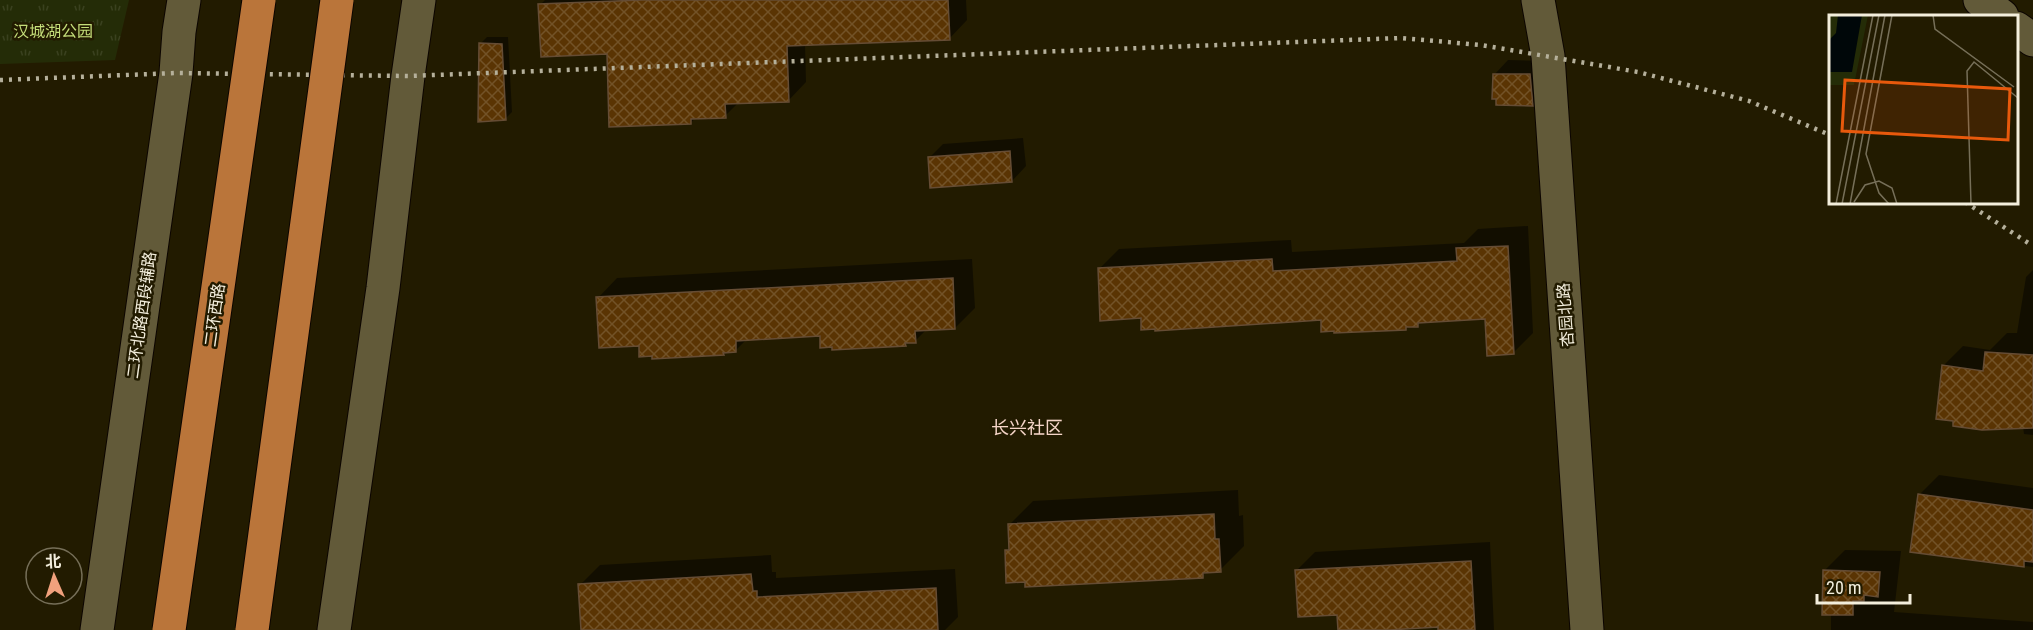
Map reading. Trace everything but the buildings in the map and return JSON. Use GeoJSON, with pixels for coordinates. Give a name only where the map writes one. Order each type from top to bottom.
{"type":"FeatureCollection","features":[{"type":"Feature","properties":{"kind":"highway","name":"二环西路"},"geometry":{"type":"LineString","coordinates":[[168,630],[259,0]]}},
{"type":"Feature","properties":{"kind":"highway"},"geometry":{"type":"LineString","coordinates":[[252,630],[337,0]]}},
{"type":"Feature","properties":{"kind":"main road","name":"二环北路西段辅路"},"geometry":{"type":"LineString","coordinates":[[97,630],[176,73],[184,0]]}},
{"type":"Feature","properties":{"kind":"main road"},"geometry":{"type":"LineString","coordinates":[[334,630],[383,288],[419,0]]}},
{"type":"Feature","properties":{"kind":"main road","name":"杏园北路"},"geometry":{"type":"LineString","coordinates":[[1538,0],[1548,56],[1587,630]]}},
{"type":"Feature","properties":{"kind":"main road"},"geometry":{"type":"LineString","coordinates":[[1980,0],[2001,15]]}},
{"type":"Feature","properties":{"kind":"main road"},"geometry":{"type":"LineString","coordinates":[[2018,29],[2033,40]]}},
{"type":"Feature","properties":{"kind":"green space","name":"汉城湖公园"},"geometry":{"type":"Polygon","coordinates":[[[0,0],[129,0],[115,60],[0,64],[0,0]]]}},
{"type":"Feature","properties":{"kind":"railway"},"geometry":{"type":"LineString","coordinates":[[0,80],[176,73],[408,76],[1401,38],[1481,45],[1638,72],[1749,101],[1829,135]]}},
{"type":"Feature","properties":{"kind":"railway"},"geometry":{"type":"LineString","coordinates":[[1968,204],[2033,246]]}},
{"type":"Feature","properties":{"kind":"district","name":"长兴社区"},"geometry":{"type":"Point","coordinates":[1027,428]}}]}
